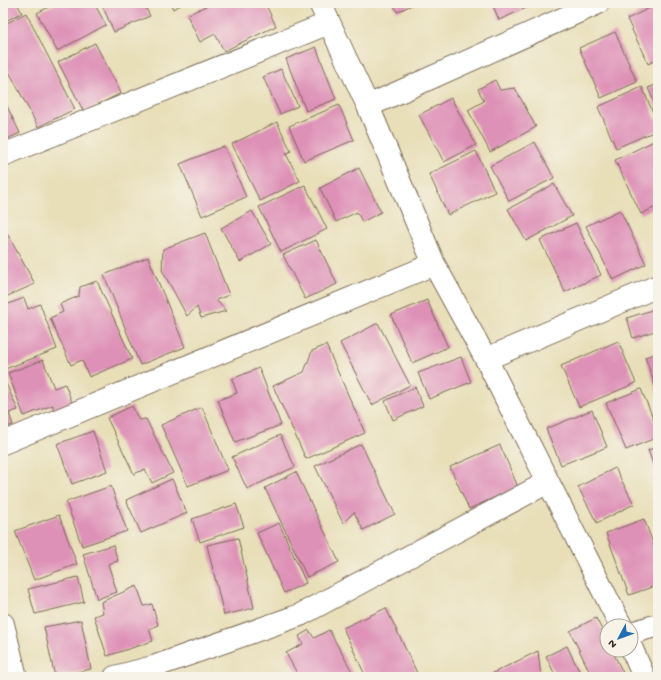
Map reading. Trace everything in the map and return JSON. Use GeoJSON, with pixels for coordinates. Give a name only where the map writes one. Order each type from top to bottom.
{"type":"FeatureCollection","features":[{"type":"Feature","properties":{"kind":"street"},"geometry":{"type":"LineString","coordinates":[[320,3],[368,106],[434,264],[486,359],[617,618]]}},
{"type":"Feature","properties":{"kind":"street"},"geometry":{"type":"LineString","coordinates":[[368,106],[598,3]]}},
{"type":"Feature","properties":{"kind":"street"},"geometry":{"type":"LineString","coordinates":[[3,155],[329,23]]}},
{"type":"Feature","properties":{"kind":"street"},"geometry":{"type":"LineString","coordinates":[[3,443],[434,264]]}},
{"type":"Feature","properties":{"kind":"street"},"geometry":{"type":"LineString","coordinates":[[486,359],[658,286]]}},
{"type":"Feature","properties":{"kind":"street"},"geometry":{"type":"LineString","coordinates":[[116,677],[154,667],[300,615],[548,482]]}},
{"type":"Feature","properties":{"kind":"street"},"geometry":{"type":"LineString","coordinates":[[3,624],[16,677]]}},
{"type":"Feature","properties":{"kind":"street"},"geometry":{"type":"LineString","coordinates":[[639,631],[658,625]]}},
{"type":"Feature","properties":{"kind":"street"},"geometry":{"type":"LineString","coordinates":[[636,658],[644,677]]}},
{"type":"Feature","properties":{"kind":"building"},"geometry":{"type":"Polygon","coordinates":[[[3,3],[17,3],[22,13],[3,22],[3,3]]]}},
{"type":"Feature","properties":{"kind":"building"},"geometry":{"type":"Polygon","coordinates":[[[57,3],[94,3],[106,25],[57,51],[37,13],[57,3]]]}},
{"type":"Feature","properties":{"kind":"building"},"geometry":{"type":"Polygon","coordinates":[[[101,3],[157,3],[146,8],[150,16],[114,32],[101,3]]]}},
{"type":"Feature","properties":{"kind":"building"},"geometry":{"type":"Polygon","coordinates":[[[170,3],[185,3],[173,9],[170,3]]]}},
{"type":"Feature","properties":{"kind":"building"},"geometry":{"type":"Polygon","coordinates":[[[212,3],[265,3],[276,26],[224,51],[215,34],[200,42],[187,15],[212,3]]]}},
{"type":"Feature","properties":{"kind":"building"},"geometry":{"type":"Polygon","coordinates":[[[393,3],[416,3],[397,12],[393,3]]]}},
{"type":"Feature","properties":{"kind":"building"},"geometry":{"type":"Polygon","coordinates":[[[492,3],[532,3],[533,5],[499,20],[492,3]]]}},
{"type":"Feature","properties":{"kind":"building"},"geometry":{"type":"Polygon","coordinates":[[[658,4],[658,59],[648,64],[627,19],[658,4]]]}},
{"type":"Feature","properties":{"kind":"building"},"geometry":{"type":"Polygon","coordinates":[[[26,13],[75,109],[38,127],[3,60],[3,25],[26,13]]]}},
{"type":"Feature","properties":{"kind":"building"},"geometry":{"type":"Polygon","coordinates":[[[615,32],[637,82],[601,98],[579,48],[615,32]]]}},
{"type":"Feature","properties":{"kind":"building"},"geometry":{"type":"Polygon","coordinates":[[[95,43],[121,93],[84,112],[58,62],[95,43]]]}},
{"type":"Feature","properties":{"kind":"building"},"geometry":{"type":"Polygon","coordinates":[[[316,47],[336,99],[306,111],[286,59],[316,47]]]}},
{"type":"Feature","properties":{"kind":"building"},"geometry":{"type":"Polygon","coordinates":[[[281,69],[298,106],[280,114],[263,77],[281,69]]]}},
{"type":"Feature","properties":{"kind":"building"},"geometry":{"type":"Polygon","coordinates":[[[495,80],[500,90],[515,88],[536,127],[490,152],[468,110],[484,101],[478,89],[495,80]]]}},
{"type":"Feature","properties":{"kind":"building"},"geometry":{"type":"Polygon","coordinates":[[[658,84],[658,111],[648,88],[658,84]]]}},
{"type":"Feature","properties":{"kind":"building"},"geometry":{"type":"Polygon","coordinates":[[[642,87],[658,124],[658,130],[616,148],[598,107],[642,87]]]}},
{"type":"Feature","properties":{"kind":"building"},"geometry":{"type":"Polygon","coordinates":[[[3,98],[20,133],[3,141],[3,98]]]}},
{"type":"Feature","properties":{"kind":"building"},"geometry":{"type":"Polygon","coordinates":[[[451,98],[476,145],[444,162],[419,115],[451,98]]]}},
{"type":"Feature","properties":{"kind":"building"},"geometry":{"type":"Polygon","coordinates":[[[339,105],[354,140],[304,161],[289,126],[339,105]]]}},
{"type":"Feature","properties":{"kind":"building"},"geometry":{"type":"Polygon","coordinates":[[[277,122],[291,151],[286,154],[300,181],[260,201],[232,144],[277,122]]]}},
{"type":"Feature","properties":{"kind":"building"},"geometry":{"type":"Polygon","coordinates":[[[658,139],[658,206],[641,214],[615,160],[658,139]]]}},
{"type":"Feature","properties":{"kind":"building"},"geometry":{"type":"Polygon","coordinates":[[[535,142],[554,178],[509,201],[490,166],[535,142]]]}},
{"type":"Feature","properties":{"kind":"building"},"geometry":{"type":"Polygon","coordinates":[[[224,146],[246,197],[202,216],[180,164],[224,146]]]}},
{"type":"Feature","properties":{"kind":"building"},"geometry":{"type":"Polygon","coordinates":[[[476,151],[495,192],[448,215],[429,174],[476,151]]]}},
{"type":"Feature","properties":{"kind":"building"},"geometry":{"type":"Polygon","coordinates":[[[359,168],[381,212],[362,222],[357,212],[336,222],[320,188],[359,168]]]}},
{"type":"Feature","properties":{"kind":"building"},"geometry":{"type":"Polygon","coordinates":[[[554,184],[572,216],[526,241],[508,209],[554,184]]]}},
{"type":"Feature","properties":{"kind":"building"},"geometry":{"type":"Polygon","coordinates":[[[305,185],[327,229],[281,252],[259,207],[305,185]]]}},
{"type":"Feature","properties":{"kind":"building"},"geometry":{"type":"Polygon","coordinates":[[[620,210],[646,264],[613,280],[586,226],[620,210]]]}},
{"type":"Feature","properties":{"kind":"building"},"geometry":{"type":"Polygon","coordinates":[[[252,211],[271,244],[240,262],[221,228],[252,211]]]}},
{"type":"Feature","properties":{"kind":"building"},"geometry":{"type":"Polygon","coordinates":[[[576,223],[601,275],[565,292],[540,240],[576,223]]]}},
{"type":"Feature","properties":{"kind":"building"},"geometry":{"type":"Polygon","coordinates":[[[3,226],[35,284],[3,298],[3,226]]]}},
{"type":"Feature","properties":{"kind":"building"},"geometry":{"type":"Polygon","coordinates":[[[205,233],[229,295],[216,300],[226,311],[201,318],[197,307],[187,316],[162,270],[163,249],[205,233]]]}},
{"type":"Feature","properties":{"kind":"building"},"geometry":{"type":"Polygon","coordinates":[[[316,240],[337,284],[305,299],[283,255],[316,240]]]}},
{"type":"Feature","properties":{"kind":"building"},"geometry":{"type":"Polygon","coordinates":[[[148,257],[185,347],[140,365],[104,275],[148,257]]]}},
{"type":"Feature","properties":{"kind":"building"},"geometry":{"type":"Polygon","coordinates":[[[97,281],[132,359],[89,377],[82,360],[71,365],[50,318],[63,312],[60,304],[79,296],[80,287],[97,281]]]}},
{"type":"Feature","properties":{"kind":"building"},"geometry":{"type":"Polygon","coordinates":[[[24,298],[28,309],[40,304],[57,349],[5,369],[3,363],[3,306],[24,298]]]}},
{"type":"Feature","properties":{"kind":"building"},"geometry":{"type":"Polygon","coordinates":[[[427,300],[448,347],[412,363],[391,315],[427,300]]]}},
{"type":"Feature","properties":{"kind":"building"},"geometry":{"type":"Polygon","coordinates":[[[658,308],[658,330],[633,338],[627,318],[658,308]]]}},
{"type":"Feature","properties":{"kind":"building"},"geometry":{"type":"Polygon","coordinates":[[[378,323],[410,385],[372,405],[340,343],[378,323]]]}},
{"type":"Feature","properties":{"kind":"building"},"geometry":{"type":"Polygon","coordinates":[[[618,341],[636,383],[579,407],[561,366],[618,341]]]}},
{"type":"Feature","properties":{"kind":"building"},"geometry":{"type":"Polygon","coordinates":[[[326,345],[365,433],[306,459],[273,386],[304,372],[312,351],[326,345]]]}},
{"type":"Feature","properties":{"kind":"building"},"geometry":{"type":"Polygon","coordinates":[[[658,353],[658,394],[645,357],[658,353]]]}},
{"type":"Feature","properties":{"kind":"building"},"geometry":{"type":"Polygon","coordinates":[[[461,357],[471,382],[429,399],[418,373],[461,357]]]}},
{"type":"Feature","properties":{"kind":"building"},"geometry":{"type":"Polygon","coordinates":[[[43,360],[54,388],[65,384],[73,405],[53,412],[53,405],[24,416],[8,373],[43,360]]]}},
{"type":"Feature","properties":{"kind":"building"},"geometry":{"type":"Polygon","coordinates":[[[259,368],[281,425],[235,442],[218,400],[237,393],[232,379],[259,368]]]}},
{"type":"Feature","properties":{"kind":"building"},"geometry":{"type":"Polygon","coordinates":[[[3,377],[18,410],[9,413],[13,425],[3,428],[3,377]]]}},
{"type":"Feature","properties":{"kind":"building"},"geometry":{"type":"Polygon","coordinates":[[[415,387],[423,406],[393,420],[385,401],[415,387]]]}},
{"type":"Feature","properties":{"kind":"building"},"geometry":{"type":"Polygon","coordinates":[[[641,389],[658,430],[658,437],[626,450],[606,403],[641,389]]]}},
{"type":"Feature","properties":{"kind":"building"},"geometry":{"type":"Polygon","coordinates":[[[132,406],[139,420],[146,419],[173,473],[152,483],[145,469],[134,474],[107,418],[132,406]]]}},
{"type":"Feature","properties":{"kind":"building"},"geometry":{"type":"Polygon","coordinates":[[[202,407],[228,470],[188,486],[161,425],[202,407]]]}},
{"type":"Feature","properties":{"kind":"building"},"geometry":{"type":"Polygon","coordinates":[[[592,410],[607,447],[561,465],[546,429],[592,410]]]}},
{"type":"Feature","properties":{"kind":"building"},"geometry":{"type":"Polygon","coordinates":[[[93,431],[107,471],[72,484],[57,444],[93,431]]]}},
{"type":"Feature","properties":{"kind":"building"},"geometry":{"type":"Polygon","coordinates":[[[280,435],[295,467],[247,489],[232,457],[280,435]]]}},
{"type":"Feature","properties":{"kind":"building"},"geometry":{"type":"Polygon","coordinates":[[[361,444],[395,514],[363,530],[354,512],[343,523],[315,466],[361,444]]]}},
{"type":"Feature","properties":{"kind":"building"},"geometry":{"type":"Polygon","coordinates":[[[500,445],[518,487],[469,509],[450,467],[500,445]]]}},
{"type":"Feature","properties":{"kind":"building"},"geometry":{"type":"Polygon","coordinates":[[[658,447],[658,478],[648,450],[658,447]]]}},
{"type":"Feature","properties":{"kind":"building"},"geometry":{"type":"Polygon","coordinates":[[[615,468],[634,504],[597,523],[578,487],[615,468]]]}},
{"type":"Feature","properties":{"kind":"building"},"geometry":{"type":"Polygon","coordinates":[[[296,472],[339,562],[307,577],[265,488],[296,472]]]}},
{"type":"Feature","properties":{"kind":"building"},"geometry":{"type":"Polygon","coordinates":[[[172,479],[187,513],[141,533],[126,500],[172,479]]]}},
{"type":"Feature","properties":{"kind":"building"},"geometry":{"type":"Polygon","coordinates":[[[111,486],[127,531],[82,546],[66,502],[111,486]]]}},
{"type":"Feature","properties":{"kind":"building"},"geometry":{"type":"Polygon","coordinates":[[[236,504],[244,527],[200,542],[192,519],[236,504]]]}},
{"type":"Feature","properties":{"kind":"building"},"geometry":{"type":"Polygon","coordinates":[[[59,515],[77,564],[34,580],[15,531],[59,515]]]}},
{"type":"Feature","properties":{"kind":"building"},"geometry":{"type":"Polygon","coordinates":[[[644,519],[658,557],[658,585],[629,595],[606,533],[644,519]]]}},
{"type":"Feature","properties":{"kind":"building"},"geometry":{"type":"Polygon","coordinates":[[[279,523],[306,583],[284,593],[257,533],[279,523]]]}},
{"type":"Feature","properties":{"kind":"building"},"geometry":{"type":"Polygon","coordinates":[[[238,538],[254,608],[224,615],[207,545],[238,538]]]}},
{"type":"Feature","properties":{"kind":"building"},"geometry":{"type":"Polygon","coordinates":[[[113,545],[118,561],[108,564],[117,592],[97,599],[83,554],[113,545]]]}},
{"type":"Feature","properties":{"kind":"building"},"geometry":{"type":"Polygon","coordinates":[[[78,577],[84,602],[35,614],[28,589],[78,577]]]}},
{"type":"Feature","properties":{"kind":"building"},"geometry":{"type":"Polygon","coordinates":[[[137,586],[144,606],[152,604],[158,625],[149,629],[153,641],[107,656],[94,616],[103,613],[101,602],[137,586]]]}},
{"type":"Feature","properties":{"kind":"building"},"geometry":{"type":"Polygon","coordinates":[[[386,608],[419,677],[366,677],[343,628],[386,608]]]}},
{"type":"Feature","properties":{"kind":"building"},"geometry":{"type":"Polygon","coordinates":[[[596,618],[599,624],[599,658],[616,658],[625,677],[592,677],[570,631],[596,618]]]}},
{"type":"Feature","properties":{"kind":"building"},"geometry":{"type":"Polygon","coordinates":[[[81,620],[91,669],[55,677],[44,627],[81,620]]]}},
{"type":"Feature","properties":{"kind":"building"},"geometry":{"type":"Polygon","coordinates":[[[309,630],[314,638],[329,630],[355,677],[299,677],[286,653],[303,644],[299,636],[309,630]]]}},
{"type":"Feature","properties":{"kind":"building"},"geometry":{"type":"Polygon","coordinates":[[[567,646],[582,677],[556,677],[546,656],[567,646]]]}},
{"type":"Feature","properties":{"kind":"building"},"geometry":{"type":"Polygon","coordinates":[[[538,651],[541,677],[495,677],[493,673],[538,651]]]}}]}
